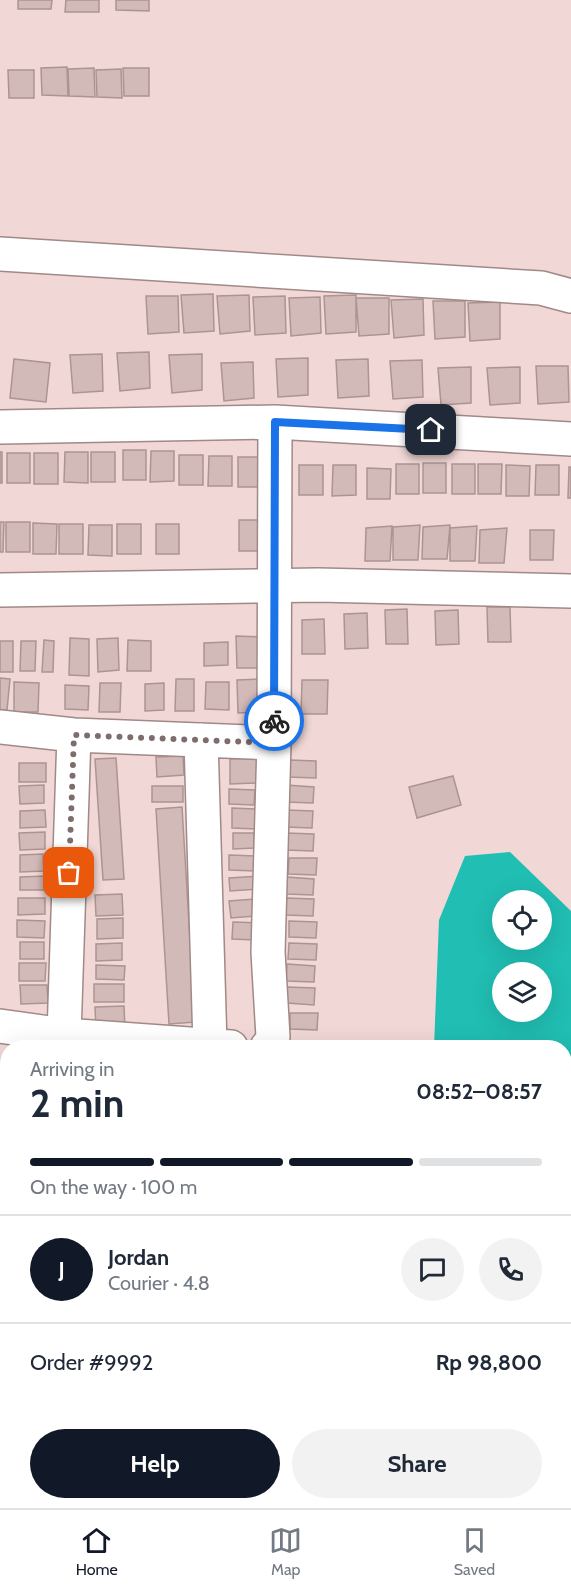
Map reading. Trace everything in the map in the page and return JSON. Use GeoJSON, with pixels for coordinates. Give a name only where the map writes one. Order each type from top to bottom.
{"type":"FeatureCollection","features":[{"type":"Feature","properties":{"kind":"street"},"geometry":{"type":"LineString","coordinates":[[0,254],[541,288],[571,296]]}},
{"type":"Feature","properties":{"kind":"street"},"geometry":{"type":"LineString","coordinates":[[0,427],[275,422],[571,439]]}},
{"type":"Feature","properties":{"kind":"street"},"geometry":{"type":"LineString","coordinates":[[272,1040],[268,952],[274,743],[275,422]]}},
{"type":"Feature","properties":{"kind":"street"},"geometry":{"type":"LineString","coordinates":[[0,590],[318,585],[571,591]]}},
{"type":"Feature","properties":{"kind":"street"},"geometry":{"type":"LineString","coordinates":[[0,727],[74,735],[274,743]]}},
{"type":"Feature","properties":{"kind":"street"},"geometry":{"type":"LineString","coordinates":[[64,1035],[74,735]]}},
{"type":"Feature","properties":{"kind":"street"},"geometry":{"type":"LineString","coordinates":[[201,740],[221,1040]]}},
{"type":"Feature","properties":{"kind":"street"},"geometry":{"type":"LineString","coordinates":[[0,1026],[64,1035],[135,1040]]}},
{"type":"Feature","properties":{"kind":"water"},"geometry":{"type":"Polygon","coordinates":[[[510,852],[549,890],[492,890],[492,950],[552,950],[552,893],[571,911],[571,1040],[434,1040],[439,920],[465,856],[510,852]]]}},
{"type":"Feature","properties":{"kind":"building"},"geometry":{"type":"Polygon","coordinates":[[[18,0],[52,0],[51,9],[18,9],[18,0]]]}},
{"type":"Feature","properties":{"kind":"building"},"geometry":{"type":"Polygon","coordinates":[[[66,0],[99,0],[99,12],[65,12],[66,0]]]}},
{"type":"Feature","properties":{"kind":"building"},"geometry":{"type":"Polygon","coordinates":[[[116,0],[149,0],[149,11],[116,10],[116,0]]]}},
{"type":"Feature","properties":{"kind":"building"},"geometry":{"type":"Polygon","coordinates":[[[67,67],[68,96],[42,95],[41,68],[67,67]]]}},
{"type":"Feature","properties":{"kind":"building"},"geometry":{"type":"Polygon","coordinates":[[[94,68],[95,97],[69,96],[68,69],[94,68]]]}},
{"type":"Feature","properties":{"kind":"building"},"geometry":{"type":"Polygon","coordinates":[[[123,68],[149,68],[149,96],[124,96],[123,68]]]}},
{"type":"Feature","properties":{"kind":"building"},"geometry":{"type":"Polygon","coordinates":[[[121,69],[122,98],[97,97],[96,70],[121,69]]]}},
{"type":"Feature","properties":{"kind":"building"},"geometry":{"type":"Polygon","coordinates":[[[8,70],[34,70],[34,98],[9,98],[8,70]]]}},
{"type":"Feature","properties":{"kind":"building"},"geometry":{"type":"Polygon","coordinates":[[[213,294],[214,331],[184,333],[181,295],[213,294]]]}},
{"type":"Feature","properties":{"kind":"building"},"geometry":{"type":"Polygon","coordinates":[[[249,295],[250,331],[220,334],[217,296],[249,295]]]}},
{"type":"Feature","properties":{"kind":"building"},"geometry":{"type":"Polygon","coordinates":[[[356,295],[356,332],[326,334],[324,296],[356,295]]]}},
{"type":"Feature","properties":{"kind":"building"},"geometry":{"type":"Polygon","coordinates":[[[146,296],[178,296],[179,332],[148,334],[146,296]]]}},
{"type":"Feature","properties":{"kind":"building"},"geometry":{"type":"Polygon","coordinates":[[[285,296],[286,333],[255,335],[253,297],[285,296]]]}},
{"type":"Feature","properties":{"kind":"building"},"geometry":{"type":"Polygon","coordinates":[[[320,297],[321,333],[291,336],[289,298],[320,297]]]}},
{"type":"Feature","properties":{"kind":"building"},"geometry":{"type":"Polygon","coordinates":[[[356,298],[389,298],[389,334],[359,336],[356,298]]]}},
{"type":"Feature","properties":{"kind":"building"},"geometry":{"type":"Polygon","coordinates":[[[423,299],[424,335],[394,338],[391,300],[423,299]]]}},
{"type":"Feature","properties":{"kind":"building"},"geometry":{"type":"Polygon","coordinates":[[[433,301],[465,301],[465,337],[435,339],[433,301]]]}},
{"type":"Feature","properties":{"kind":"building"},"geometry":{"type":"Polygon","coordinates":[[[500,302],[500,339],[470,341],[468,303],[500,302]]]}},
{"type":"Feature","properties":{"kind":"building"},"geometry":{"type":"Polygon","coordinates":[[[149,352],[150,388],[120,391],[117,353],[149,352]]]}},
{"type":"Feature","properties":{"kind":"building"},"geometry":{"type":"Polygon","coordinates":[[[102,354],[103,391],[73,393],[70,355],[102,354]]]}},
{"type":"Feature","properties":{"kind":"building"},"geometry":{"type":"Polygon","coordinates":[[[202,354],[202,390],[172,393],[169,355],[202,354]]]}},
{"type":"Feature","properties":{"kind":"building"},"geometry":{"type":"Polygon","coordinates":[[[308,358],[308,395],[278,397],[276,359],[308,358]]]}},
{"type":"Feature","properties":{"kind":"building"},"geometry":{"type":"Polygon","coordinates":[[[14,359],[50,363],[46,402],[10,398],[14,359]]]}},
{"type":"Feature","properties":{"kind":"building"},"geometry":{"type":"Polygon","coordinates":[[[368,359],[369,396],[338,398],[336,360],[368,359]]]}},
{"type":"Feature","properties":{"kind":"building"},"geometry":{"type":"Polygon","coordinates":[[[422,360],[423,397],[393,399],[390,361],[422,360]]]}},
{"type":"Feature","properties":{"kind":"building"},"geometry":{"type":"Polygon","coordinates":[[[253,362],[254,398],[224,401],[221,363],[253,362]]]}},
{"type":"Feature","properties":{"kind":"building"},"geometry":{"type":"Polygon","coordinates":[[[536,366],[568,366],[569,402],[538,404],[536,366]]]}},
{"type":"Feature","properties":{"kind":"building"},"geometry":{"type":"Polygon","coordinates":[[[471,367],[471,403],[441,405],[438,368],[471,367]]]}},
{"type":"Feature","properties":{"kind":"building"},"geometry":{"type":"Polygon","coordinates":[[[520,367],[520,403],[490,405],[487,368],[520,367]]]}},
{"type":"Feature","properties":{"kind":"building"},"geometry":{"type":"Polygon","coordinates":[[[123,450],[146,450],[146,480],[123,480],[123,450]]]}},
{"type":"Feature","properties":{"kind":"building"},"geometry":{"type":"Polygon","coordinates":[[[151,451],[174,451],[174,481],[150,482],[151,451]]]}},
{"type":"Feature","properties":{"kind":"building"},"geometry":{"type":"Polygon","coordinates":[[[0,452],[2,452],[2,483],[0,483],[0,452]]]}},
{"type":"Feature","properties":{"kind":"building"},"geometry":{"type":"Polygon","coordinates":[[[65,452],[88,452],[88,483],[64,482],[65,452]]]}},
{"type":"Feature","properties":{"kind":"building"},"geometry":{"type":"Polygon","coordinates":[[[91,452],[115,452],[115,482],[91,482],[91,452]]]}},
{"type":"Feature","properties":{"kind":"building"},"geometry":{"type":"Polygon","coordinates":[[[7,453],[30,453],[30,483],[7,483],[7,453]]]}},
{"type":"Feature","properties":{"kind":"building"},"geometry":{"type":"Polygon","coordinates":[[[34,453],[58,453],[58,484],[34,484],[34,453]]]}},
{"type":"Feature","properties":{"kind":"building"},"geometry":{"type":"Polygon","coordinates":[[[179,455],[203,455],[203,485],[179,485],[179,455]]]}},
{"type":"Feature","properties":{"kind":"building"},"geometry":{"type":"Polygon","coordinates":[[[209,456],[232,456],[232,486],[208,486],[209,456]]]}},
{"type":"Feature","properties":{"kind":"building"},"geometry":{"type":"Polygon","coordinates":[[[238,457],[261,457],[261,487],[238,487],[238,457]]]}},
{"type":"Feature","properties":{"kind":"building"},"geometry":{"type":"Polygon","coordinates":[[[423,463],[446,463],[446,493],[423,493],[423,463]]]}},
{"type":"Feature","properties":{"kind":"building"},"geometry":{"type":"Polygon","coordinates":[[[396,464],[419,464],[419,494],[396,494],[396,464]]]}},
{"type":"Feature","properties":{"kind":"building"},"geometry":{"type":"Polygon","coordinates":[[[452,464],[475,464],[475,494],[452,494],[452,464]]]}},
{"type":"Feature","properties":{"kind":"building"},"geometry":{"type":"Polygon","coordinates":[[[478,464],[502,464],[501,494],[478,494],[478,464]]]}},
{"type":"Feature","properties":{"kind":"building"},"geometry":{"type":"Polygon","coordinates":[[[299,465],[323,465],[323,495],[299,495],[299,465]]]}},
{"type":"Feature","properties":{"kind":"building"},"geometry":{"type":"Polygon","coordinates":[[[333,465],[356,465],[356,495],[332,496],[333,465]]]}},
{"type":"Feature","properties":{"kind":"building"},"geometry":{"type":"Polygon","coordinates":[[[506,465],[530,466],[529,496],[506,496],[506,465]]]}},
{"type":"Feature","properties":{"kind":"building"},"geometry":{"type":"Polygon","coordinates":[[[536,465],[559,465],[559,495],[535,495],[536,465]]]}},
{"type":"Feature","properties":{"kind":"building"},"geometry":{"type":"Polygon","coordinates":[[[569,467],[571,467],[571,498],[568,498],[569,467]]]}},
{"type":"Feature","properties":{"kind":"building"},"geometry":{"type":"Polygon","coordinates":[[[367,468],[391,469],[390,499],[367,499],[367,468]]]}},
{"type":"Feature","properties":{"kind":"building"},"geometry":{"type":"Polygon","coordinates":[[[239,520],[263,520],[263,551],[239,551],[239,520]]]}},
{"type":"Feature","properties":{"kind":"building"},"geometry":{"type":"Polygon","coordinates":[[[0,522],[4,522],[3,552],[0,552],[0,522]]]}},
{"type":"Feature","properties":{"kind":"building"},"geometry":{"type":"Polygon","coordinates":[[[6,522],[30,522],[30,552],[6,552],[6,522]]]}},
{"type":"Feature","properties":{"kind":"building"},"geometry":{"type":"Polygon","coordinates":[[[33,523],[57,524],[56,554],[33,554],[33,523]]]}},
{"type":"Feature","properties":{"kind":"building"},"geometry":{"type":"Polygon","coordinates":[[[59,524],[83,524],[83,554],[59,554],[59,524]]]}},
{"type":"Feature","properties":{"kind":"building"},"geometry":{"type":"Polygon","coordinates":[[[117,524],[141,524],[141,554],[117,554],[117,524]]]}},
{"type":"Feature","properties":{"kind":"building"},"geometry":{"type":"Polygon","coordinates":[[[156,524],[179,524],[179,554],[156,554],[156,524]]]}},
{"type":"Feature","properties":{"kind":"building"},"geometry":{"type":"Polygon","coordinates":[[[89,525],[112,525],[112,556],[88,555],[89,525]]]}},
{"type":"Feature","properties":{"kind":"building"},"geometry":{"type":"Polygon","coordinates":[[[420,525],[418,560],[393,560],[393,527],[420,525]]]}},
{"type":"Feature","properties":{"kind":"building"},"geometry":{"type":"Polygon","coordinates":[[[450,525],[447,559],[422,559],[423,527],[450,525]]]}},
{"type":"Feature","properties":{"kind":"building"},"geometry":{"type":"Polygon","coordinates":[[[392,526],[390,561],[365,561],[366,528],[392,526]]]}},
{"type":"Feature","properties":{"kind":"building"},"geometry":{"type":"Polygon","coordinates":[[[477,526],[475,561],[450,561],[450,528],[477,526]]]}},
{"type":"Feature","properties":{"kind":"building"},"geometry":{"type":"Polygon","coordinates":[[[507,528],[504,563],[479,563],[480,530],[507,528]]]}},
{"type":"Feature","properties":{"kind":"building"},"geometry":{"type":"Polygon","coordinates":[[[530,530],[554,530],[553,560],[530,560],[530,530]]]}},
{"type":"Feature","properties":{"kind":"building"},"geometry":{"type":"Polygon","coordinates":[[[487,607],[510,607],[511,642],[488,642],[487,607]]]}},
{"type":"Feature","properties":{"kind":"building"},"geometry":{"type":"Polygon","coordinates":[[[407,609],[408,644],[386,644],[385,610],[407,609]]]}},
{"type":"Feature","properties":{"kind":"building"},"geometry":{"type":"Polygon","coordinates":[[[458,610],[459,644],[436,645],[435,611],[458,610]]]}},
{"type":"Feature","properties":{"kind":"building"},"geometry":{"type":"Polygon","coordinates":[[[367,613],[368,648],[345,649],[344,614],[367,613]]]}},
{"type":"Feature","properties":{"kind":"building"},"geometry":{"type":"Polygon","coordinates":[[[324,619],[325,654],[302,654],[302,620],[324,619]]]}},
{"type":"Feature","properties":{"kind":"building"},"geometry":{"type":"Polygon","coordinates":[[[236,636],[265,637],[265,668],[237,668],[236,636]]]}},
{"type":"Feature","properties":{"kind":"building"},"geometry":{"type":"Polygon","coordinates":[[[70,638],[89,639],[89,676],[69,675],[70,638]]]}},
{"type":"Feature","properties":{"kind":"building"},"geometry":{"type":"Polygon","coordinates":[[[118,638],[119,670],[98,672],[97,639],[118,638]]]}},
{"type":"Feature","properties":{"kind":"building"},"geometry":{"type":"Polygon","coordinates":[[[44,640],[54,641],[53,672],[42,672],[44,640]]]}},
{"type":"Feature","properties":{"kind":"building"},"geometry":{"type":"Polygon","coordinates":[[[128,640],[151,641],[151,671],[127,671],[128,640]]]}},
{"type":"Feature","properties":{"kind":"building"},"geometry":{"type":"Polygon","coordinates":[[[0,641],[13,641],[13,672],[0,672],[0,641]]]}},
{"type":"Feature","properties":{"kind":"building"},"geometry":{"type":"Polygon","coordinates":[[[21,641],[36,641],[35,671],[20,671],[21,641]]]}},
{"type":"Feature","properties":{"kind":"building"},"geometry":{"type":"Polygon","coordinates":[[[228,642],[228,665],[204,666],[204,643],[228,642]]]}},
{"type":"Feature","properties":{"kind":"building"},"geometry":{"type":"Polygon","coordinates":[[[0,678],[10,679],[7,710],[0,710],[0,678]]]}},
{"type":"Feature","properties":{"kind":"building"},"geometry":{"type":"Polygon","coordinates":[[[176,679],[194,679],[194,711],[175,711],[176,679]]]}},
{"type":"Feature","properties":{"kind":"building"},"geometry":{"type":"Polygon","coordinates":[[[264,679],[265,712],[238,713],[237,680],[264,679]]]}},
{"type":"Feature","properties":{"kind":"building"},"geometry":{"type":"Polygon","coordinates":[[[302,680],[328,680],[327,714],[301,714],[302,680]]]}},
{"type":"Feature","properties":{"kind":"building"},"geometry":{"type":"Polygon","coordinates":[[[14,682],[39,683],[38,712],[14,712],[14,682]]]}},
{"type":"Feature","properties":{"kind":"building"},"geometry":{"type":"Polygon","coordinates":[[[206,682],[229,682],[229,710],[205,709],[206,682]]]}},
{"type":"Feature","properties":{"kind":"building"},"geometry":{"type":"Polygon","coordinates":[[[100,683],[121,683],[120,712],[99,712],[100,683]]]}},
{"type":"Feature","properties":{"kind":"building"},"geometry":{"type":"Polygon","coordinates":[[[164,683],[164,710],[145,711],[145,684],[164,683]]]}},
{"type":"Feature","properties":{"kind":"building"},"geometry":{"type":"Polygon","coordinates":[[[65,685],[89,686],[88,710],[65,709],[65,685]]]}},
{"type":"Feature","properties":{"kind":"building"},"geometry":{"type":"Polygon","coordinates":[[[183,756],[184,775],[157,777],[156,757],[183,756]]]}},
{"type":"Feature","properties":{"kind":"building"},"geometry":{"type":"Polygon","coordinates":[[[116,758],[124,879],[103,880],[95,759],[116,758]]]}},
{"type":"Feature","properties":{"kind":"building"},"geometry":{"type":"Polygon","coordinates":[[[258,758],[259,783],[230,784],[230,759],[258,758]]]}},
{"type":"Feature","properties":{"kind":"building"},"geometry":{"type":"Polygon","coordinates":[[[289,760],[316,761],[316,778],[288,777],[289,760]]]}},
{"type":"Feature","properties":{"kind":"building"},"geometry":{"type":"Polygon","coordinates":[[[19,763],[46,763],[46,782],[19,782],[19,763]]]}},
{"type":"Feature","properties":{"kind":"building"},"geometry":{"type":"Polygon","coordinates":[[[453,776],[461,805],[417,818],[409,787],[453,776]]]}},
{"type":"Feature","properties":{"kind":"building"},"geometry":{"type":"Polygon","coordinates":[[[44,785],[44,803],[20,804],[19,786],[44,785]]]}},
{"type":"Feature","properties":{"kind":"building"},"geometry":{"type":"Polygon","coordinates":[[[286,785],[314,787],[313,803],[285,802],[286,785]]]}},
{"type":"Feature","properties":{"kind":"building"},"geometry":{"type":"Polygon","coordinates":[[[152,786],[183,786],[183,802],[152,802],[152,786]]]}},
{"type":"Feature","properties":{"kind":"building"},"geometry":{"type":"Polygon","coordinates":[[[229,789],[255,790],[254,805],[229,804],[229,789]]]}},
{"type":"Feature","properties":{"kind":"building"},"geometry":{"type":"Polygon","coordinates":[[[182,807],[195,1022],[169,1024],[156,809],[182,807]]]}},
{"type":"Feature","properties":{"kind":"building"},"geometry":{"type":"Polygon","coordinates":[[[232,808],[259,809],[259,829],[232,828],[232,808]]]}},
{"type":"Feature","properties":{"kind":"building"},"geometry":{"type":"Polygon","coordinates":[[[45,810],[46,827],[20,828],[20,811],[45,810]]]}},
{"type":"Feature","properties":{"kind":"building"},"geometry":{"type":"Polygon","coordinates":[[[286,810],[313,811],[312,828],[285,827],[286,810]]]}},
{"type":"Feature","properties":{"kind":"building"},"geometry":{"type":"Polygon","coordinates":[[[45,832],[45,849],[20,850],[19,833],[45,832]]]}},
{"type":"Feature","properties":{"kind":"building"},"geometry":{"type":"Polygon","coordinates":[[[233,833],[254,833],[254,848],[233,849],[233,833]]]}},
{"type":"Feature","properties":{"kind":"building"},"geometry":{"type":"Polygon","coordinates":[[[286,833],[314,834],[313,851],[285,850],[286,833]]]}},
{"type":"Feature","properties":{"kind":"building"},"geometry":{"type":"Polygon","coordinates":[[[43,854],[44,871],[20,872],[20,855],[43,854]]]}},
{"type":"Feature","properties":{"kind":"building"},"geometry":{"type":"Polygon","coordinates":[[[229,855],[257,856],[256,871],[229,870],[229,855]]]}},
{"type":"Feature","properties":{"kind":"building"},"geometry":{"type":"Polygon","coordinates":[[[289,858],[317,858],[316,875],[288,874],[289,858]]]}},
{"type":"Feature","properties":{"kind":"building"},"geometry":{"type":"Polygon","coordinates":[[[46,876],[46,890],[20,890],[20,877],[46,876]]]}},
{"type":"Feature","properties":{"kind":"building"},"geometry":{"type":"Polygon","coordinates":[[[259,876],[261,889],[230,891],[229,878],[259,876]]]}},
{"type":"Feature","properties":{"kind":"building"},"geometry":{"type":"Polygon","coordinates":[[[287,877],[314,879],[313,895],[286,894],[287,877]]]}},
{"type":"Feature","properties":{"kind":"building"},"geometry":{"type":"Polygon","coordinates":[[[122,894],[123,915],[96,916],[95,895],[122,894]]]}},
{"type":"Feature","properties":{"kind":"building"},"geometry":{"type":"Polygon","coordinates":[[[18,898],[45,898],[45,914],[18,915],[18,898]]]}},
{"type":"Feature","properties":{"kind":"building"},"geometry":{"type":"Polygon","coordinates":[[[286,898],[314,899],[313,916],[285,915],[286,898]]]}},
{"type":"Feature","properties":{"kind":"building"},"geometry":{"type":"Polygon","coordinates":[[[255,899],[256,916],[231,918],[229,901],[255,899]]]}},
{"type":"Feature","properties":{"kind":"building"},"geometry":{"type":"Polygon","coordinates":[[[123,918],[123,938],[97,939],[97,919],[123,918]]]}},
{"type":"Feature","properties":{"kind":"building"},"geometry":{"type":"Polygon","coordinates":[[[17,920],[45,921],[44,938],[17,937],[17,920]]]}},
{"type":"Feature","properties":{"kind":"building"},"geometry":{"type":"Polygon","coordinates":[[[289,921],[317,922],[316,938],[289,937],[289,921]]]}},
{"type":"Feature","properties":{"kind":"building"},"geometry":{"type":"Polygon","coordinates":[[[233,922],[260,923],[259,940],[232,939],[233,922]]]}},
{"type":"Feature","properties":{"kind":"building"},"geometry":{"type":"Polygon","coordinates":[[[20,942],[44,942],[44,959],[20,959],[20,942]]]}},
{"type":"Feature","properties":{"kind":"building"},"geometry":{"type":"Polygon","coordinates":[[[122,943],[122,960],[96,961],[96,944],[122,943]]]}},
{"type":"Feature","properties":{"kind":"building"},"geometry":{"type":"Polygon","coordinates":[[[289,943],[317,944],[316,960],[288,959],[289,943]]]}},
{"type":"Feature","properties":{"kind":"building"},"geometry":{"type":"Polygon","coordinates":[[[19,963],[46,963],[45,981],[19,981],[19,963]]]}},
{"type":"Feature","properties":{"kind":"building"},"geometry":{"type":"Polygon","coordinates":[[[287,964],[315,966],[314,982],[286,981],[287,964]]]}},
{"type":"Feature","properties":{"kind":"building"},"geometry":{"type":"Polygon","coordinates":[[[96,965],[125,966],[124,980],[96,979],[96,965]]]}},
{"type":"Feature","properties":{"kind":"building"},"geometry":{"type":"Polygon","coordinates":[[[94,984],[124,984],[124,1002],[94,1002],[94,984]]]}},
{"type":"Feature","properties":{"kind":"building"},"geometry":{"type":"Polygon","coordinates":[[[20,985],[47,985],[48,1003],[21,1004],[20,985]]]}},
{"type":"Feature","properties":{"kind":"building"},"geometry":{"type":"Polygon","coordinates":[[[287,987],[315,988],[314,1005],[287,1003],[287,987]]]}},
{"type":"Feature","properties":{"kind":"building"},"geometry":{"type":"Polygon","coordinates":[[[124,1006],[125,1029],[96,1030],[95,1007],[124,1006]]]}},
{"type":"Feature","properties":{"kind":"building"},"geometry":{"type":"Polygon","coordinates":[[[290,1013],[318,1013],[317,1030],[290,1029],[290,1013]]]}},
{"type":"Feature","properties":{"kind":"way so far"},"geometry":{"type":"LineString","coordinates":[[69,873],[74,735],[274,743],[274,721]]}},
{"type":"Feature","properties":{"kind":"route"},"geometry":{"type":"LineString","coordinates":[[274,721],[275,422],[431,430]]}}]}
